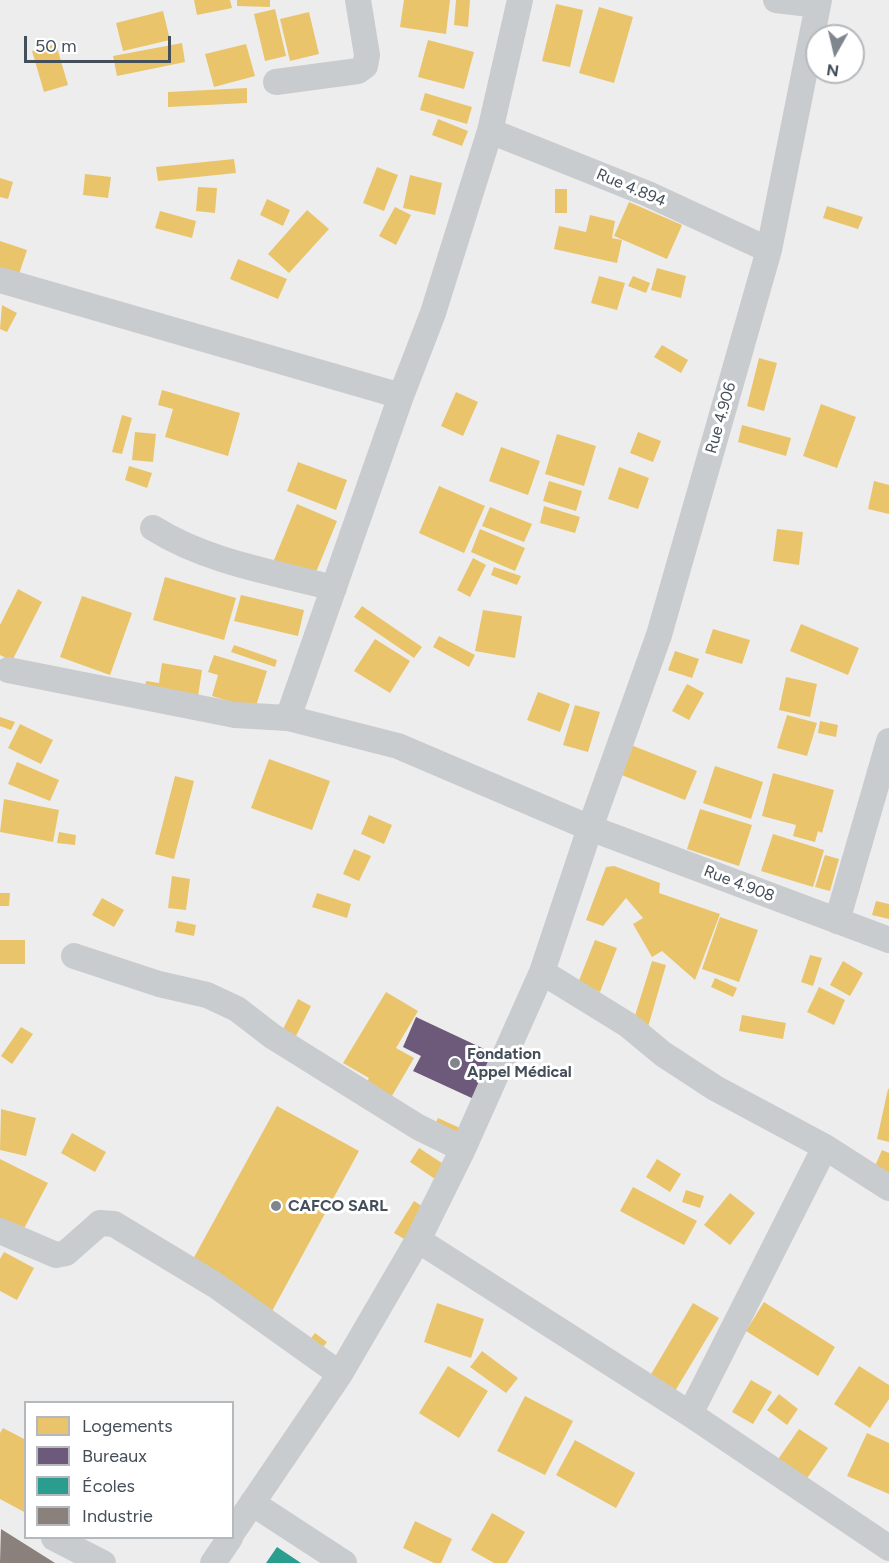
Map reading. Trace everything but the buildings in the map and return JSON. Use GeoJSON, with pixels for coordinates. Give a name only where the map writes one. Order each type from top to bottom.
{"type":"FeatureCollection","features":[{"type":"Feature","properties":{"kind":"street"},"geometry":{"type":"LineString","coordinates":[[276,82],[358,71],[365,66],[367,55],[358,0]]}},
{"type":"Feature","properties":{"kind":"street"},"geometry":{"type":"LineString","coordinates":[[288,718],[401,396],[433,313],[490,131],[520,0]]}},
{"type":"Feature","properties":{"kind":"street"},"geometry":{"type":"LineString","coordinates":[[776,0],[819,2]]}},
{"type":"Feature","properties":{"kind":"street","name":"Rue 4.906"},"geometry":{"type":"LineString","coordinates":[[234,1530],[340,1374],[418,1240],[463,1149],[542,972],[659,634],[769,250],[819,2]]}},
{"type":"Feature","properties":{"kind":"street","name":"Rue 4.894"},"geometry":{"type":"LineString","coordinates":[[490,131],[648,194],[769,250]]}},
{"type":"Feature","properties":{"kind":"street"},"geometry":{"type":"LineString","coordinates":[[0,280],[401,396]]}},
{"type":"Feature","properties":{"kind":"street"},"geometry":{"type":"LineString","coordinates":[[153,528],[177,543],[211,556],[334,588]]}},
{"type":"Feature","properties":{"kind":"street","name":"Rue 4.908"},"geometry":{"type":"LineString","coordinates":[[8,670],[235,715],[288,718],[398,746],[590,828],[889,940]]}},
{"type":"Feature","properties":{"kind":"street"},"geometry":{"type":"LineString","coordinates":[[837,921],[889,741]]}},
{"type":"Feature","properties":{"kind":"street"},"geometry":{"type":"LineString","coordinates":[[74,956],[159,984],[207,995],[237,1009],[272,1036],[418,1127],[463,1149]]}},
{"type":"Feature","properties":{"kind":"street"},"geometry":{"type":"LineString","coordinates":[[542,972],[628,1025],[663,1054],[715,1088],[825,1147],[889,1188]]}},
{"type":"Feature","properties":{"kind":"street"},"geometry":{"type":"LineString","coordinates":[[690,1414],[825,1147]]}},
{"type":"Feature","properties":{"kind":"street"},"geometry":{"type":"LineString","coordinates":[[0,1231],[56,1255],[66,1253],[100,1223],[114,1224],[215,1285],[340,1374]]}},
{"type":"Feature","properties":{"kind":"street"},"geometry":{"type":"LineString","coordinates":[[418,1240],[690,1414],[889,1548]]}},
{"type":"Feature","properties":{"kind":"street"},"geometry":{"type":"LineString","coordinates":[[252,1503],[344,1563]]}},
{"type":"Feature","properties":{"kind":"street"},"geometry":{"type":"LineString","coordinates":[[56,1539],[103,1563]]}},
{"type":"Feature","properties":{"kind":"street"},"geometry":{"type":"LineString","coordinates":[[213,1563],[229,1539]]}},
{"type":"Feature","properties":{"kind":"place","name":"Fondation Appel Médical"},"geometry":{"type":"Point","coordinates":[455,1063]}},
{"type":"Feature","properties":{"kind":"place","name":"CAFCO SARL"},"geometry":{"type":"Point","coordinates":[276,1206]}}]}
